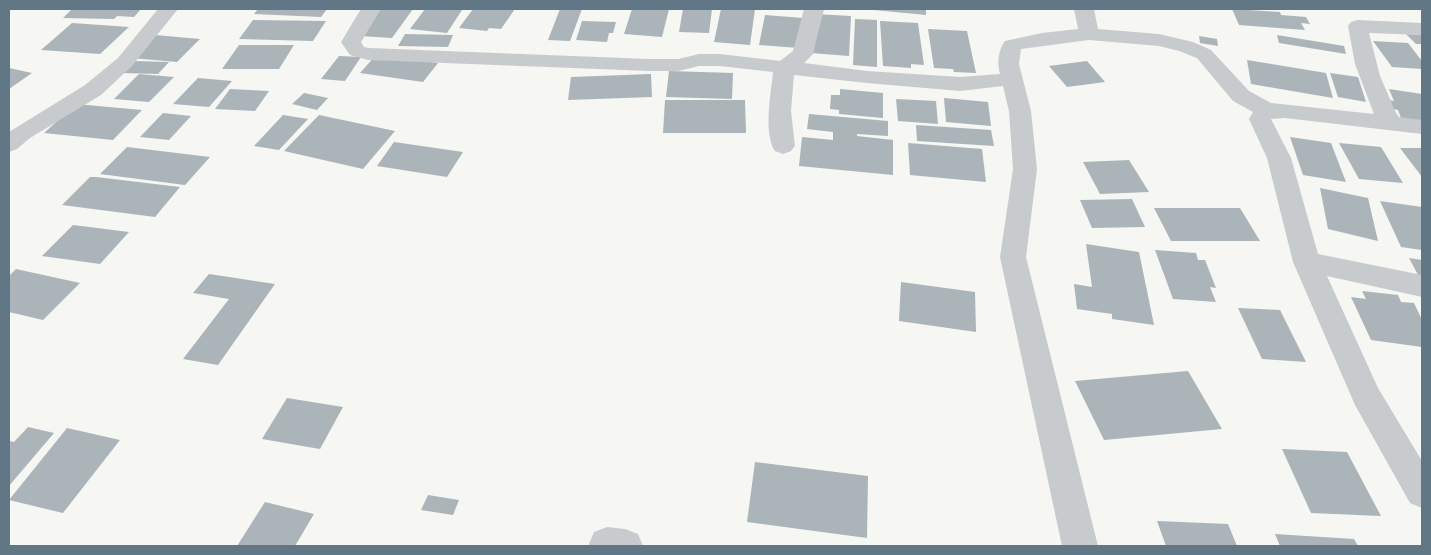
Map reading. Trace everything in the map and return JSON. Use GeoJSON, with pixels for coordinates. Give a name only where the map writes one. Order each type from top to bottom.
{"type":"FeatureCollection","features":[{"type":"Feature","properties":{"kind":"street"},"geometry":{"type":"LineString","coordinates":[[9,144],[22,133],[92,90],[125,62],[168,9]]}},
{"type":"Feature","properties":{"kind":"street"},"geometry":{"type":"LineString","coordinates":[[371,9],[351,42],[352,47],[357,51],[368,54],[512,62],[649,65],[678,65],[699,60],[720,60],[867,77],[960,84],[1012,79]]}},
{"type":"Feature","properties":{"kind":"street"},"geometry":{"type":"LineString","coordinates":[[783,146],[780,111],[784,68],[803,54],[814,9]]}},
{"type":"Feature","properties":{"kind":"street"},"geometry":{"type":"LineString","coordinates":[[1084,9],[1089,34]]}},
{"type":"Feature","properties":{"kind":"street"},"geometry":{"type":"LineString","coordinates":[[1391,124],[1367,69],[1359,41],[1358,26],[1422,28]]}},
{"type":"Feature","properties":{"kind":"street"},"geometry":{"type":"LineString","coordinates":[[1080,546],[1013,257],[1025,169],[1020,110],[1008,64],[1012,45],[1042,39],[1089,34],[1159,40],[1186,46],[1204,54],[1241,96],[1266,110],[1422,127]]}},
{"type":"Feature","properties":{"kind":"street"},"geometry":{"type":"LineString","coordinates":[[1266,110],[1260,119],[1279,158],[1307,262],[1366,396],[1422,492]]}},
{"type":"Feature","properties":{"kind":"street"},"geometry":{"type":"LineString","coordinates":[[1307,262],[1422,286]]}},
{"type":"Feature","properties":{"kind":"building"},"geometry":{"type":"Polygon","coordinates":[[[72,9],[141,9],[134,17],[117,16],[114,19],[63,18],[72,9]]]}},
{"type":"Feature","properties":{"kind":"building"},"geometry":{"type":"Polygon","coordinates":[[[258,9],[327,9],[321,17],[254,14],[258,9]]]}},
{"type":"Feature","properties":{"kind":"building"},"geometry":{"type":"Polygon","coordinates":[[[380,9],[413,9],[392,38],[360,36],[380,9]]]}},
{"type":"Feature","properties":{"kind":"building"},"geometry":{"type":"Polygon","coordinates":[[[425,9],[462,10],[447,33],[410,29],[425,9]]]}},
{"type":"Feature","properties":{"kind":"building"},"geometry":{"type":"Polygon","coordinates":[[[473,9],[515,9],[501,29],[489,28],[487,31],[459,28],[473,9]]]}},
{"type":"Feature","properties":{"kind":"building"},"geometry":{"type":"Polygon","coordinates":[[[560,9],[582,9],[570,41],[548,40],[560,9]]]}},
{"type":"Feature","properties":{"kind":"building"},"geometry":{"type":"Polygon","coordinates":[[[632,9],[669,9],[662,37],[624,34],[632,9]]]}},
{"type":"Feature","properties":{"kind":"building"},"geometry":{"type":"Polygon","coordinates":[[[683,9],[712,9],[709,33],[679,32],[683,9]]]}},
{"type":"Feature","properties":{"kind":"building"},"geometry":{"type":"Polygon","coordinates":[[[721,9],[755,9],[750,45],[714,42],[721,9]]]}},
{"type":"Feature","properties":{"kind":"building"},"geometry":{"type":"Polygon","coordinates":[[[926,9],[926,15],[874,10],[926,9]]]}},
{"type":"Feature","properties":{"kind":"building"},"geometry":{"type":"Polygon","coordinates":[[[1232,9],[1280,12],[1281,15],[1306,17],[1310,24],[1301,23],[1305,30],[1239,25],[1232,9]]]}},
{"type":"Feature","properties":{"kind":"building"},"geometry":{"type":"Polygon","coordinates":[[[815,14],[851,16],[849,56],[811,53],[815,14]]]}},
{"type":"Feature","properties":{"kind":"building"},"geometry":{"type":"Polygon","coordinates":[[[765,15],[803,18],[799,48],[759,45],[765,15]]]}},
{"type":"Feature","properties":{"kind":"building"},"geometry":{"type":"Polygon","coordinates":[[[855,19],[877,20],[877,67],[853,65],[855,19]]]}},
{"type":"Feature","properties":{"kind":"building"},"geometry":{"type":"Polygon","coordinates":[[[253,20],[326,21],[313,41],[239,39],[253,20]]]}},
{"type":"Feature","properties":{"kind":"building"},"geometry":{"type":"Polygon","coordinates":[[[582,21],[616,22],[613,33],[609,33],[607,42],[576,40],[582,21]]]}},
{"type":"Feature","properties":{"kind":"building"},"geometry":{"type":"Polygon","coordinates":[[[880,21],[918,23],[924,65],[911,64],[911,68],[883,66],[880,21]]]}},
{"type":"Feature","properties":{"kind":"building"},"geometry":{"type":"Polygon","coordinates":[[[72,23],[129,27],[100,54],[41,50],[72,23]]]}},
{"type":"Feature","properties":{"kind":"building"},"geometry":{"type":"Polygon","coordinates":[[[928,29],[967,31],[976,73],[954,72],[953,69],[934,68],[928,29]]]}},
{"type":"Feature","properties":{"kind":"building"},"geometry":{"type":"Polygon","coordinates":[[[405,34],[453,35],[448,47],[398,46],[405,34]]]}},
{"type":"Feature","properties":{"kind":"building"},"geometry":{"type":"Polygon","coordinates":[[[1406,34],[1422,35],[1422,44],[1416,44],[1406,34]]]}},
{"type":"Feature","properties":{"kind":"building"},"geometry":{"type":"Polygon","coordinates":[[[155,35],[200,39],[177,62],[131,58],[155,35]]]}},
{"type":"Feature","properties":{"kind":"building"},"geometry":{"type":"Polygon","coordinates":[[[1277,35],[1344,46],[1346,54],[1279,43],[1277,35]]]}},
{"type":"Feature","properties":{"kind":"building"},"geometry":{"type":"Polygon","coordinates":[[[1199,36],[1217,39],[1218,46],[1200,43],[1199,36]]]}},
{"type":"Feature","properties":{"kind":"building"},"geometry":{"type":"Polygon","coordinates":[[[1373,41],[1408,43],[1422,61],[1422,69],[1392,67],[1373,41]]]}},
{"type":"Feature","properties":{"kind":"building"},"geometry":{"type":"Polygon","coordinates":[[[239,45],[294,45],[279,69],[222,69],[239,45]]]}},
{"type":"Feature","properties":{"kind":"building"},"geometry":{"type":"Polygon","coordinates":[[[376,55],[438,63],[423,82],[360,73],[376,55]]]}},
{"type":"Feature","properties":{"kind":"building"},"geometry":{"type":"Polygon","coordinates":[[[339,56],[361,57],[345,81],[321,79],[339,56]]]}},
{"type":"Feature","properties":{"kind":"building"},"geometry":{"type":"Polygon","coordinates":[[[1247,60],[1326,73],[1333,98],[1251,84],[1247,60]]]}},
{"type":"Feature","properties":{"kind":"building"},"geometry":{"type":"Polygon","coordinates":[[[133,61],[169,62],[158,74],[122,73],[133,61]]]}},
{"type":"Feature","properties":{"kind":"building"},"geometry":{"type":"Polygon","coordinates":[[[1087,61],[1105,82],[1067,87],[1049,66],[1087,61]]]}},
{"type":"Feature","properties":{"kind":"building"},"geometry":{"type":"Polygon","coordinates":[[[9,68],[32,73],[9,89],[9,68]]]}},
{"type":"Feature","properties":{"kind":"building"},"geometry":{"type":"Polygon","coordinates":[[[669,71],[733,73],[732,99],[666,97],[669,71]]]}},
{"type":"Feature","properties":{"kind":"building"},"geometry":{"type":"Polygon","coordinates":[[[1330,73],[1358,77],[1366,102],[1338,97],[1330,73]]]}},
{"type":"Feature","properties":{"kind":"building"},"geometry":{"type":"Polygon","coordinates":[[[139,74],[174,77],[149,102],[114,99],[139,74]]]}},
{"type":"Feature","properties":{"kind":"building"},"geometry":{"type":"Polygon","coordinates":[[[651,74],[652,97],[568,100],[571,77],[651,74]]]}},
{"type":"Feature","properties":{"kind":"building"},"geometry":{"type":"Polygon","coordinates":[[[198,78],[232,81],[209,107],[173,104],[198,78]]]}},
{"type":"Feature","properties":{"kind":"building"},"geometry":{"type":"Polygon","coordinates":[[[230,89],[269,91],[255,111],[215,109],[230,89]]]}},
{"type":"Feature","properties":{"kind":"building"},"geometry":{"type":"Polygon","coordinates":[[[840,89],[883,93],[883,118],[839,114],[839,110],[830,109],[831,95],[840,95],[840,89]]]}},
{"type":"Feature","properties":{"kind":"building"},"geometry":{"type":"Polygon","coordinates":[[[1389,89],[1422,94],[1422,122],[1401,118],[1398,110],[1387,108],[1383,99],[1394,101],[1389,89]]]}},
{"type":"Feature","properties":{"kind":"building"},"geometry":{"type":"Polygon","coordinates":[[[304,93],[328,98],[317,110],[292,104],[304,93]]]}},
{"type":"Feature","properties":{"kind":"building"},"geometry":{"type":"Polygon","coordinates":[[[944,98],[988,102],[991,126],[946,122],[944,98]]]}},
{"type":"Feature","properties":{"kind":"building"},"geometry":{"type":"Polygon","coordinates":[[[896,99],[936,101],[938,124],[898,121],[896,99]]]}},
{"type":"Feature","properties":{"kind":"building"},"geometry":{"type":"Polygon","coordinates":[[[665,100],[745,100],[746,133],[663,133],[665,100]]]}},
{"type":"Feature","properties":{"kind":"building"},"geometry":{"type":"Polygon","coordinates":[[[76,104],[142,110],[113,140],[44,133],[76,104]]]}},
{"type":"Feature","properties":{"kind":"building"},"geometry":{"type":"Polygon","coordinates":[[[163,113],[191,116],[169,140],[140,137],[163,113]]]}},
{"type":"Feature","properties":{"kind":"building"},"geometry":{"type":"Polygon","coordinates":[[[809,114],[888,121],[888,136],[857,134],[857,136],[893,140],[893,175],[799,166],[802,137],[833,140],[833,132],[807,129],[809,114]]]}},
{"type":"Feature","properties":{"kind":"building"},"geometry":{"type":"Polygon","coordinates":[[[283,115],[308,119],[279,150],[254,146],[283,115]]]}},
{"type":"Feature","properties":{"kind":"building"},"geometry":{"type":"Polygon","coordinates":[[[319,115],[395,131],[363,169],[284,151],[319,115]]]}},
{"type":"Feature","properties":{"kind":"building"},"geometry":{"type":"Polygon","coordinates":[[[916,125],[991,130],[994,146],[917,141],[916,125]]]}},
{"type":"Feature","properties":{"kind":"building"},"geometry":{"type":"Polygon","coordinates":[[[1290,137],[1331,143],[1346,182],[1303,175],[1290,137]]]}},
{"type":"Feature","properties":{"kind":"building"},"geometry":{"type":"Polygon","coordinates":[[[394,142],[463,152],[447,177],[377,166],[394,142]]]}},
{"type":"Feature","properties":{"kind":"building"},"geometry":{"type":"Polygon","coordinates":[[[908,143],[982,149],[986,182],[910,175],[908,143]]]}},
{"type":"Feature","properties":{"kind":"building"},"geometry":{"type":"Polygon","coordinates":[[[1339,143],[1381,147],[1403,183],[1359,179],[1339,143]]]}},
{"type":"Feature","properties":{"kind":"building"},"geometry":{"type":"Polygon","coordinates":[[[127,147],[210,157],[185,185],[100,174],[127,147]]]}},
{"type":"Feature","properties":{"kind":"building"},"geometry":{"type":"Polygon","coordinates":[[[1400,148],[1422,148],[1422,177],[1400,148]]]}},
{"type":"Feature","properties":{"kind":"building"},"geometry":{"type":"Polygon","coordinates":[[[1129,160],[1149,192],[1100,194],[1083,162],[1129,160]]]}},
{"type":"Feature","properties":{"kind":"building"},"geometry":{"type":"Polygon","coordinates":[[[90,177],[180,187],[155,217],[62,205],[90,177]]]}},
{"type":"Feature","properties":{"kind":"building"},"geometry":{"type":"Polygon","coordinates":[[[1320,188],[1368,198],[1378,241],[1328,229],[1320,188]]]}},
{"type":"Feature","properties":{"kind":"building"},"geometry":{"type":"Polygon","coordinates":[[[1132,199],[1145,227],[1092,228],[1080,200],[1132,199]]]}},
{"type":"Feature","properties":{"kind":"building"},"geometry":{"type":"Polygon","coordinates":[[[1380,201],[1422,207],[1422,250],[1401,247],[1380,201]]]}},
{"type":"Feature","properties":{"kind":"building"},"geometry":{"type":"Polygon","coordinates":[[[1154,208],[1240,208],[1260,241],[1171,241],[1154,208]]]}},
{"type":"Feature","properties":{"kind":"building"},"geometry":{"type":"Polygon","coordinates":[[[73,225],[129,232],[100,264],[42,256],[73,225]]]}},
{"type":"Feature","properties":{"kind":"building"},"geometry":{"type":"Polygon","coordinates":[[[1086,244],[1139,252],[1154,325],[1112,319],[1112,314],[1077,309],[1074,284],[1092,287],[1086,244]]]}},
{"type":"Feature","properties":{"kind":"building"},"geometry":{"type":"Polygon","coordinates":[[[1155,250],[1196,253],[1198,260],[1205,260],[1216,288],[1210,287],[1216,302],[1173,299],[1155,250]]]}},
{"type":"Feature","properties":{"kind":"building"},"geometry":{"type":"Polygon","coordinates":[[[1409,258],[1422,260],[1422,275],[1418,275],[1409,258]]]}},
{"type":"Feature","properties":{"kind":"building"},"geometry":{"type":"Polygon","coordinates":[[[16,269],[80,283],[43,320],[9,312],[9,276],[16,269]]]}},
{"type":"Feature","properties":{"kind":"building"},"geometry":{"type":"Polygon","coordinates":[[[209,274],[275,284],[218,365],[183,359],[229,299],[193,293],[209,274]]]}},
{"type":"Feature","properties":{"kind":"building"},"geometry":{"type":"Polygon","coordinates":[[[901,282],[975,292],[976,332],[899,321],[901,282]]]}},
{"type":"Feature","properties":{"kind":"building"},"geometry":{"type":"Polygon","coordinates":[[[1362,291],[1398,295],[1401,302],[1414,303],[1422,320],[1422,347],[1371,340],[1351,297],[1366,299],[1362,291]]]}},
{"type":"Feature","properties":{"kind":"building"},"geometry":{"type":"Polygon","coordinates":[[[1238,308],[1280,310],[1306,362],[1262,359],[1238,308]]]}},
{"type":"Feature","properties":{"kind":"building"},"geometry":{"type":"Polygon","coordinates":[[[1188,371],[1222,429],[1104,440],[1075,381],[1188,371]]]}},
{"type":"Feature","properties":{"kind":"building"},"geometry":{"type":"Polygon","coordinates":[[[287,398],[343,407],[320,449],[262,439],[287,398]]]}},
{"type":"Feature","properties":{"kind":"building"},"geometry":{"type":"Polygon","coordinates":[[[28,427],[54,433],[9,486],[9,441],[14,442],[28,427]]]}},
{"type":"Feature","properties":{"kind":"building"},"geometry":{"type":"Polygon","coordinates":[[[67,428],[120,440],[63,513],[9,500],[67,428]]]}},
{"type":"Feature","properties":{"kind":"building"},"geometry":{"type":"Polygon","coordinates":[[[1282,449],[1347,452],[1381,516],[1311,513],[1282,449]]]}},
{"type":"Feature","properties":{"kind":"building"},"geometry":{"type":"Polygon","coordinates":[[[755,462],[868,476],[867,538],[747,522],[755,462]]]}},
{"type":"Feature","properties":{"kind":"building"},"geometry":{"type":"Polygon","coordinates":[[[428,495],[459,500],[453,515],[421,510],[428,495]]]}},
{"type":"Feature","properties":{"kind":"building"},"geometry":{"type":"Polygon","coordinates":[[[265,502],[314,514],[295,546],[237,546],[265,502]]]}},
{"type":"Feature","properties":{"kind":"building"},"geometry":{"type":"Polygon","coordinates":[[[1157,521],[1228,524],[1237,546],[1166,546],[1157,521]]]}},
{"type":"Feature","properties":{"kind":"building"},"geometry":{"type":"Polygon","coordinates":[[[1275,534],[1354,539],[1358,546],[1280,546],[1275,534]]]}}]}
